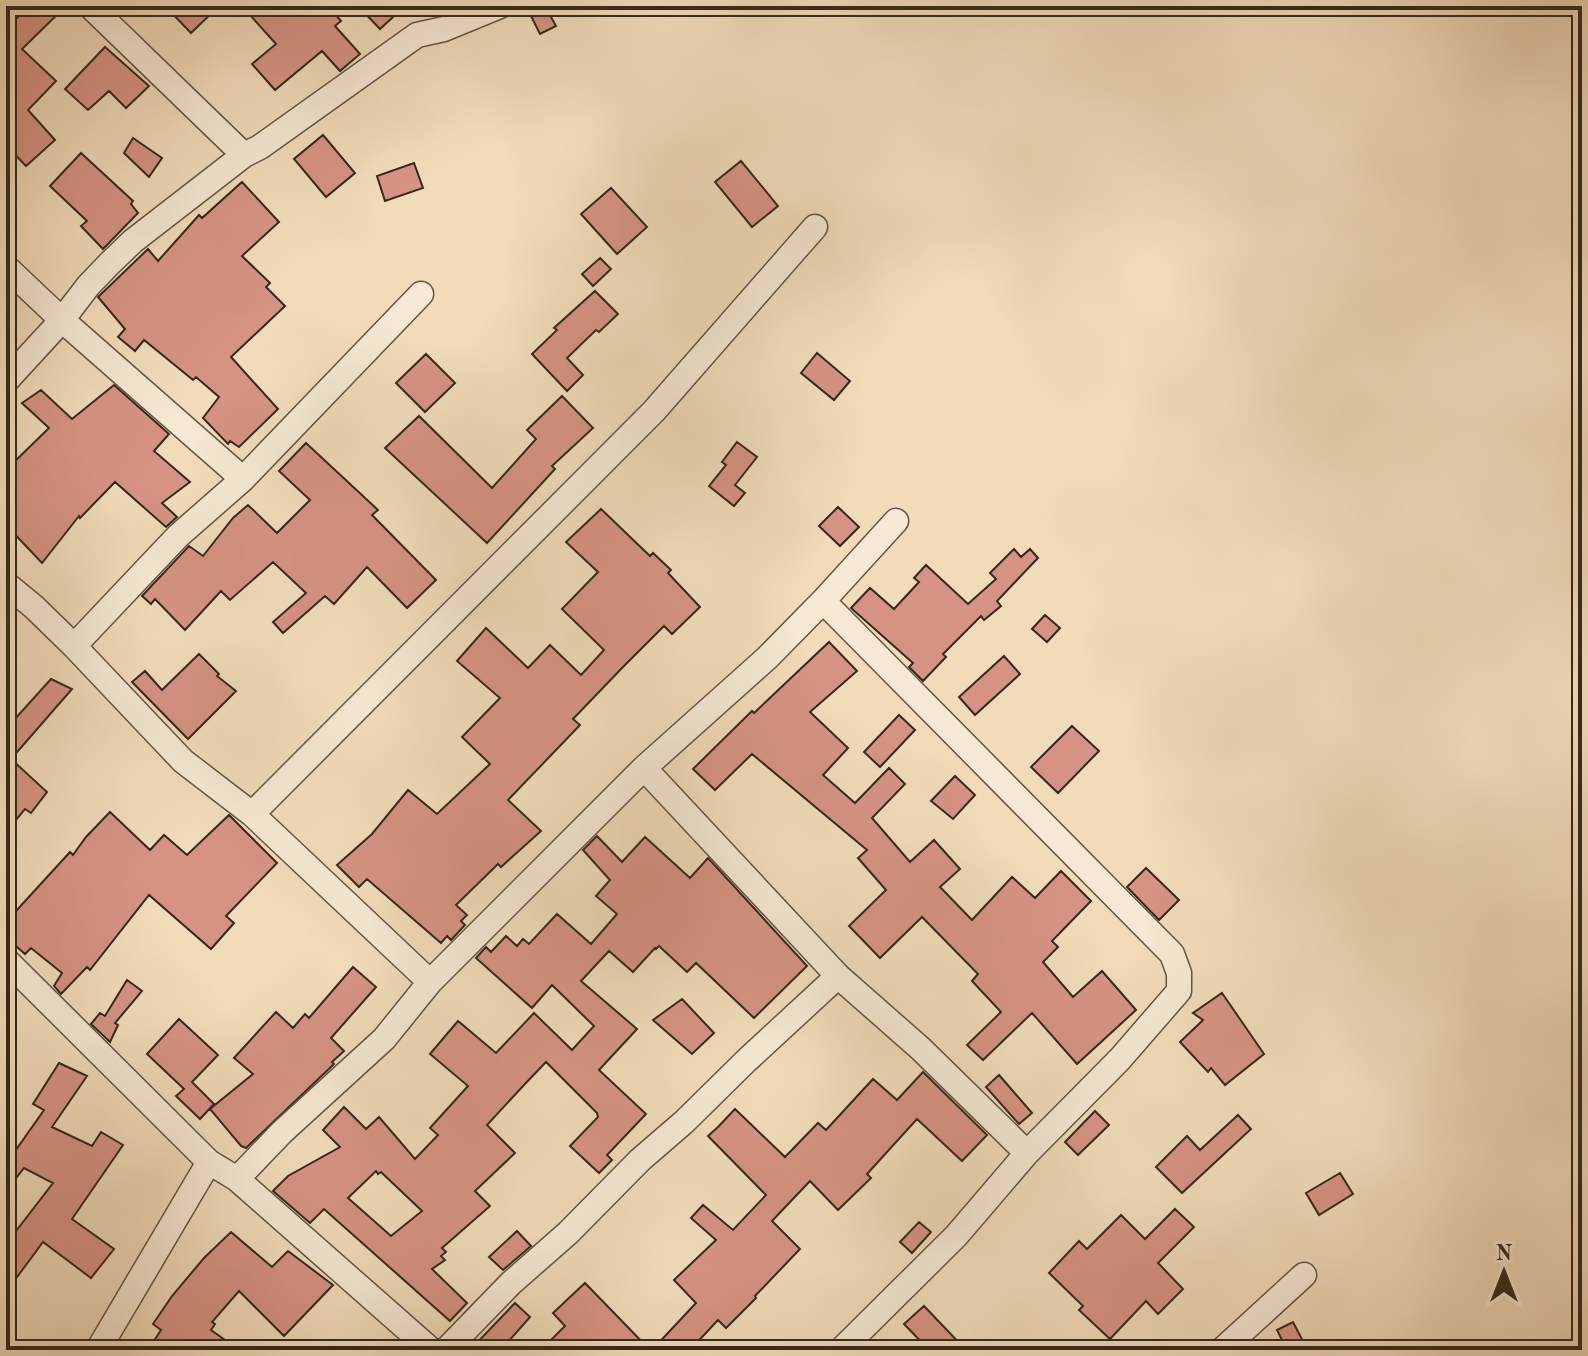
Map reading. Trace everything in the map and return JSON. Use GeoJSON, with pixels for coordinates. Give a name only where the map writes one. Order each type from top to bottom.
{"type":"FeatureCollection","features":[{"type":"Feature","properties":{"kind":"street"},"geometry":{"type":"LineString","coordinates":[[90,6],[244,155]]}},
{"type":"Feature","properties":{"kind":"street"},"geometry":{"type":"LineString","coordinates":[[6,381],[62,320],[88,286],[133,241],[244,155],[260,147],[417,35],[444,29],[500,6]]}},
{"type":"Feature","properties":{"kind":"street"},"geometry":{"type":"LineString","coordinates":[[252,814],[654,411],[815,227]]}},
{"type":"Feature","properties":{"kind":"street"},"geometry":{"type":"LineString","coordinates":[[6,267],[243,479]]}},
{"type":"Feature","properties":{"kind":"street"},"geometry":{"type":"LineString","coordinates":[[74,646],[178,536],[243,479],[421,294]]}},
{"type":"Feature","properties":{"kind":"street"},"geometry":{"type":"LineString","coordinates":[[237,1179],[282,1132],[384,1039],[430,982],[644,768],[767,658],[896,521]]}},
{"type":"Feature","properties":{"kind":"street"},"geometry":{"type":"LineString","coordinates":[[6,584],[74,646],[183,761],[252,814],[430,982]]}},
{"type":"Feature","properties":{"kind":"street"},"geometry":{"type":"LineString","coordinates":[[823,601],[1172,954],[1179,973],[1179,991],[1120,1059],[1027,1153],[956,1236],[841,1350]]}},
{"type":"Feature","properties":{"kind":"street"},"geometry":{"type":"LineString","coordinates":[[644,768],[838,976],[921,1049],[1027,1153]]}},
{"type":"Feature","properties":{"kind":"street"},"geometry":{"type":"LineString","coordinates":[[8,965],[209,1162],[237,1179],[431,1350]]}},
{"type":"Feature","properties":{"kind":"street"},"geometry":{"type":"LineString","coordinates":[[446,1350],[511,1283],[568,1233],[640,1160],[838,976]]}},
{"type":"Feature","properties":{"kind":"street"},"geometry":{"type":"LineString","coordinates":[[98,1350],[209,1162]]}},
{"type":"Feature","properties":{"kind":"street"},"geometry":{"type":"LineString","coordinates":[[1222,1350],[1304,1275]]}},
{"type":"Feature","properties":{"kind":"building"},"geometry":{"type":"Polygon","coordinates":[[[29,6],[66,6],[22,49],[56,81],[28,110],[55,140],[26,166],[6,145],[6,29],[29,6]]]}},
{"type":"Feature","properties":{"kind":"building"},"geometry":{"type":"Polygon","coordinates":[[[165,6],[219,6],[191,33],[165,6]]]}},
{"type":"Feature","properties":{"kind":"building"},"geometry":{"type":"Polygon","coordinates":[[[242,6],[328,6],[341,21],[335,26],[360,54],[340,71],[322,51],[275,90],[252,64],[276,44],[242,6]]]}},
{"type":"Feature","properties":{"kind":"building"},"geometry":{"type":"Polygon","coordinates":[[[358,6],[405,6],[380,29],[358,6]]]}},
{"type":"Feature","properties":{"kind":"building"},"geometry":{"type":"Polygon","coordinates":[[[526,6],[545,6],[556,26],[540,34],[526,6]]]}},
{"type":"Feature","properties":{"kind":"building"},"geometry":{"type":"Polygon","coordinates":[[[105,47],[149,86],[126,108],[109,91],[88,110],[65,89],[105,47]]]}},
{"type":"Feature","properties":{"kind":"building"},"geometry":{"type":"Polygon","coordinates":[[[323,135],[355,173],[326,197],[294,159],[323,135]]]}},
{"type":"Feature","properties":{"kind":"building"},"geometry":{"type":"Polygon","coordinates":[[[133,138],[162,158],[149,177],[124,153],[133,138]]]}},
{"type":"Feature","properties":{"kind":"building"},"geometry":{"type":"Polygon","coordinates":[[[81,153],[133,201],[131,204],[138,213],[103,249],[81,226],[87,221],[50,186],[81,153]]]}},
{"type":"Feature","properties":{"kind":"building"},"geometry":{"type":"Polygon","coordinates":[[[741,161],[778,206],[752,227],[715,182],[741,161]]]}},
{"type":"Feature","properties":{"kind":"building"},"geometry":{"type":"Polygon","coordinates":[[[414,163],[423,188],[385,201],[377,176],[414,163]]]}},
{"type":"Feature","properties":{"kind":"building"},"geometry":{"type":"Polygon","coordinates":[[[242,182],[279,222],[242,256],[270,283],[266,287],[285,306],[231,357],[278,409],[239,447],[230,441],[228,444],[203,418],[219,397],[144,340],[135,351],[118,337],[125,329],[98,297],[148,249],[158,261],[199,215],[202,218],[242,182]]]}},
{"type":"Feature","properties":{"kind":"building"},"geometry":{"type":"Polygon","coordinates":[[[611,188],[647,227],[617,254],[581,214],[611,188]]]}},
{"type":"Feature","properties":{"kind":"building"},"geometry":{"type":"Polygon","coordinates":[[[600,258],[611,269],[593,286],[582,274],[600,258]]]}},
{"type":"Feature","properties":{"kind":"building"},"geometry":{"type":"Polygon","coordinates":[[[595,291],[618,314],[567,358],[583,375],[567,391],[532,354],[557,330],[554,328],[595,291]]]}},
{"type":"Feature","properties":{"kind":"building"},"geometry":{"type":"Polygon","coordinates":[[[817,353],[850,381],[834,400],[801,373],[817,353]]]}},
{"type":"Feature","properties":{"kind":"building"},"geometry":{"type":"Polygon","coordinates":[[[426,354],[455,383],[425,412],[396,383],[426,354]]]}},
{"type":"Feature","properties":{"kind":"building"},"geometry":{"type":"Polygon","coordinates":[[[114,385],[169,434],[154,451],[190,482],[162,503],[177,517],[166,527],[115,482],[79,516],[42,563],[6,525],[6,470],[49,428],[22,403],[41,390],[72,419],[114,385]]]}},
{"type":"Feature","properties":{"kind":"building"},"geometry":{"type":"Polygon","coordinates":[[[562,396],[593,428],[552,466],[555,469],[487,543],[385,448],[419,416],[492,488],[536,439],[527,430],[562,396]]]}},
{"type":"Feature","properties":{"kind":"building"},"geometry":{"type":"Polygon","coordinates":[[[737,442],[757,457],[735,485],[745,493],[734,506],[709,486],[726,465],[722,462],[737,442]]]}},
{"type":"Feature","properties":{"kind":"building"},"geometry":{"type":"Polygon","coordinates":[[[306,443],[378,510],[372,515],[436,580],[407,608],[367,567],[334,604],[325,596],[283,633],[273,622],[306,593],[273,562],[230,600],[221,591],[185,630],[155,599],[151,604],[142,596],[189,546],[203,556],[233,518],[248,505],[277,533],[310,500],[279,471],[306,443]]]}},
{"type":"Feature","properties":{"kind":"building"},"geometry":{"type":"Polygon","coordinates":[[[838,507],[859,527],[840,546],[819,526],[838,507]]]}},
{"type":"Feature","properties":{"kind":"building"},"geometry":{"type":"Polygon","coordinates":[[[601,509],[650,556],[653,553],[671,570],[668,573],[700,607],[672,634],[664,626],[623,667],[573,719],[580,725],[508,800],[541,831],[501,867],[498,864],[456,905],[467,915],[461,921],[465,925],[451,940],[447,936],[441,943],[367,879],[359,887],[337,865],[372,834],[408,790],[437,814],[490,764],[462,737],[500,698],[457,661],[486,628],[528,668],[550,645],[581,675],[604,650],[562,609],[598,572],[566,542],[601,509]]]}},
{"type":"Feature","properties":{"kind":"building"},"geometry":{"type":"Polygon","coordinates":[[[1014,549],[1021,557],[1030,549],[1038,558],[997,601],[1001,606],[984,620],[981,616],[943,654],[946,657],[923,681],[909,667],[913,663],[851,608],[870,588],[894,609],[919,582],[914,578],[926,565],[968,604],[996,579],[990,573],[1014,549]]]}},
{"type":"Feature","properties":{"kind":"building"},"geometry":{"type":"Polygon","coordinates":[[[1045,615],[1060,628],[1047,642],[1032,629],[1045,615]]]}},
{"type":"Feature","properties":{"kind":"building"},"geometry":{"type":"Polygon","coordinates":[[[829,642],[857,671],[810,712],[848,748],[823,775],[855,803],[889,768],[905,784],[872,818],[910,862],[934,840],[960,869],[940,887],[972,920],[1012,877],[1035,898],[1061,871],[1091,901],[1052,941],[1058,947],[1043,962],[1073,997],[1102,971],[1136,1010],[1077,1064],[1032,1013],[983,1060],[967,1045],[1001,1012],[972,981],[978,974],[922,917],[880,958],[849,926],[886,890],[858,858],[867,850],[752,754],[715,790],[693,769],[829,642]]]}},
{"type":"Feature","properties":{"kind":"building"},"geometry":{"type":"Polygon","coordinates":[[[199,654],[219,674],[217,676],[236,691],[188,739],[132,682],[145,671],[162,690],[199,654]]]}},
{"type":"Feature","properties":{"kind":"building"},"geometry":{"type":"Polygon","coordinates":[[[1004,656],[1020,674],[975,715],[959,697],[1004,656]]]}},
{"type":"Feature","properties":{"kind":"building"},"geometry":{"type":"Polygon","coordinates":[[[51,679],[72,689],[11,759],[47,792],[31,813],[25,809],[6,832],[6,713],[14,720],[51,679]]]}},
{"type":"Feature","properties":{"kind":"building"},"geometry":{"type":"Polygon","coordinates":[[[899,715],[915,730],[880,767],[864,752],[899,715]]]}},
{"type":"Feature","properties":{"kind":"building"},"geometry":{"type":"Polygon","coordinates":[[[1072,726],[1099,751],[1058,793],[1031,767],[1072,726]]]}},
{"type":"Feature","properties":{"kind":"building"},"geometry":{"type":"Polygon","coordinates":[[[955,776],[975,795],[953,819],[931,801],[955,776]]]}},
{"type":"Feature","properties":{"kind":"building"},"geometry":{"type":"Polygon","coordinates":[[[110,812],[150,850],[164,835],[187,855],[229,815],[277,863],[226,916],[234,923],[211,949],[149,895],[90,970],[87,967],[61,994],[54,986],[62,973],[31,948],[25,954],[6,937],[6,902],[16,911],[70,852],[73,855],[110,812]]]}},
{"type":"Feature","properties":{"kind":"building"},"geometry":{"type":"Polygon","coordinates":[[[597,836],[622,862],[645,837],[690,878],[708,858],[807,966],[754,1018],[696,963],[687,972],[659,946],[633,972],[609,951],[581,981],[637,1029],[599,1070],[646,1114],[607,1155],[612,1160],[599,1173],[570,1146],[598,1117],[597,1113],[546,1062],[524,1085],[487,1125],[515,1153],[475,1191],[490,1206],[442,1248],[446,1252],[441,1256],[445,1260],[432,1269],[467,1303],[450,1321],[324,1209],[310,1223],[273,1191],[288,1176],[340,1147],[323,1130],[344,1107],[366,1129],[379,1117],[415,1159],[438,1135],[430,1128],[468,1086],[430,1054],[458,1021],[496,1053],[534,1013],[572,1050],[594,1026],[552,985],[532,1008],[476,958],[486,947],[491,952],[506,936],[517,946],[523,939],[529,944],[557,914],[591,944],[617,914],[596,896],[610,880],[583,850],[597,836]],[[376,1171],[348,1198],[391,1236],[422,1211],[381,1172],[378,1174],[376,1171]]]}},
{"type":"Feature","properties":{"kind":"building"},"geometry":{"type":"Polygon","coordinates":[[[1146,868],[1179,900],[1159,920],[1127,887],[1146,868]]]}},
{"type":"Feature","properties":{"kind":"building"},"geometry":{"type":"Polygon","coordinates":[[[353,967],[376,987],[331,1038],[344,1051],[246,1148],[241,1146],[210,1109],[253,1074],[234,1058],[276,1012],[293,1028],[305,1014],[309,1018],[353,967]]]}},
{"type":"Feature","properties":{"kind":"building"},"geometry":{"type":"Polygon","coordinates":[[[127,980],[142,991],[115,1023],[118,1025],[110,1042],[91,1024],[100,1013],[105,1016],[127,980]]]}},
{"type":"Feature","properties":{"kind":"building"},"geometry":{"type":"Polygon","coordinates":[[[1222,993],[1264,1054],[1225,1085],[1211,1068],[1208,1072],[1180,1042],[1203,1020],[1193,1013],[1222,993]]]}},
{"type":"Feature","properties":{"kind":"building"},"geometry":{"type":"Polygon","coordinates":[[[682,999],[714,1033],[692,1054],[653,1020],[682,999]]]}},
{"type":"Feature","properties":{"kind":"building"},"geometry":{"type":"Polygon","coordinates":[[[179,1019],[218,1055],[192,1082],[214,1104],[200,1119],[176,1096],[184,1089],[147,1054],[179,1019]]]}},
{"type":"Feature","properties":{"kind":"building"},"geometry":{"type":"Polygon","coordinates":[[[59,1063],[87,1076],[52,1127],[92,1146],[101,1132],[123,1145],[72,1219],[114,1249],[91,1278],[43,1242],[6,1292],[6,1244],[53,1183],[24,1168],[6,1191],[6,1164],[44,1110],[33,1104],[59,1063]]]}},
{"type":"Feature","properties":{"kind":"building"},"geometry":{"type":"Polygon","coordinates":[[[923,1072],[987,1135],[962,1161],[917,1119],[867,1174],[871,1178],[838,1210],[810,1181],[772,1221],[800,1249],[756,1298],[726,1328],[718,1320],[690,1350],[652,1350],[696,1303],[674,1280],[716,1240],[691,1218],[703,1205],[733,1230],[766,1195],[708,1136],[735,1109],[785,1157],[818,1123],[826,1130],[873,1079],[897,1100],[923,1072]]]}},
{"type":"Feature","properties":{"kind":"building"},"geometry":{"type":"Polygon","coordinates":[[[999,1075],[1032,1113],[1019,1124],[986,1087],[999,1075]]]}},
{"type":"Feature","properties":{"kind":"building"},"geometry":{"type":"Polygon","coordinates":[[[1095,1111],[1109,1125],[1078,1155],[1065,1142],[1095,1111]]]}},
{"type":"Feature","properties":{"kind":"building"},"geometry":{"type":"Polygon","coordinates":[[[1238,1115],[1251,1129],[1182,1193],[1156,1167],[1187,1136],[1200,1150],[1238,1115]]]}},
{"type":"Feature","properties":{"kind":"building"},"geometry":{"type":"Polygon","coordinates":[[[1340,1173],[1353,1194],[1319,1215],[1306,1193],[1340,1173]]]}},
{"type":"Feature","properties":{"kind":"building"},"geometry":{"type":"Polygon","coordinates":[[[1175,1209],[1194,1227],[1158,1263],[1183,1289],[1158,1314],[1146,1301],[1110,1339],[1079,1310],[1083,1306],[1049,1273],[1079,1241],[1087,1249],[1121,1215],[1145,1239],[1175,1209]]]}},
{"type":"Feature","properties":{"kind":"building"},"geometry":{"type":"Polygon","coordinates":[[[919,1222],[931,1232],[912,1253],[900,1242],[919,1222]]]}},
{"type":"Feature","properties":{"kind":"building"},"geometry":{"type":"Polygon","coordinates":[[[517,1231],[531,1246],[503,1270],[489,1257],[517,1231]]]}},
{"type":"Feature","properties":{"kind":"building"},"geometry":{"type":"Polygon","coordinates":[[[231,1232],[272,1267],[288,1251],[333,1285],[284,1336],[239,1291],[212,1322],[215,1324],[211,1330],[239,1350],[148,1350],[161,1330],[153,1324],[172,1296],[231,1232]]]}},
{"type":"Feature","properties":{"kind":"building"},"geometry":{"type":"Polygon","coordinates":[[[585,1283],[650,1350],[541,1350],[565,1326],[553,1313],[585,1283]]]}},
{"type":"Feature","properties":{"kind":"building"},"geometry":{"type":"Polygon","coordinates":[[[515,1303],[530,1317],[501,1350],[470,1350],[515,1303]]]}},
{"type":"Feature","properties":{"kind":"building"},"geometry":{"type":"Polygon","coordinates":[[[924,1306],[966,1350],[929,1350],[904,1324],[924,1306]]]}},
{"type":"Feature","properties":{"kind":"building"},"geometry":{"type":"Polygon","coordinates":[[[1293,1322],[1305,1345],[1296,1350],[1271,1350],[1282,1340],[1277,1330],[1293,1322]]]}}]}
